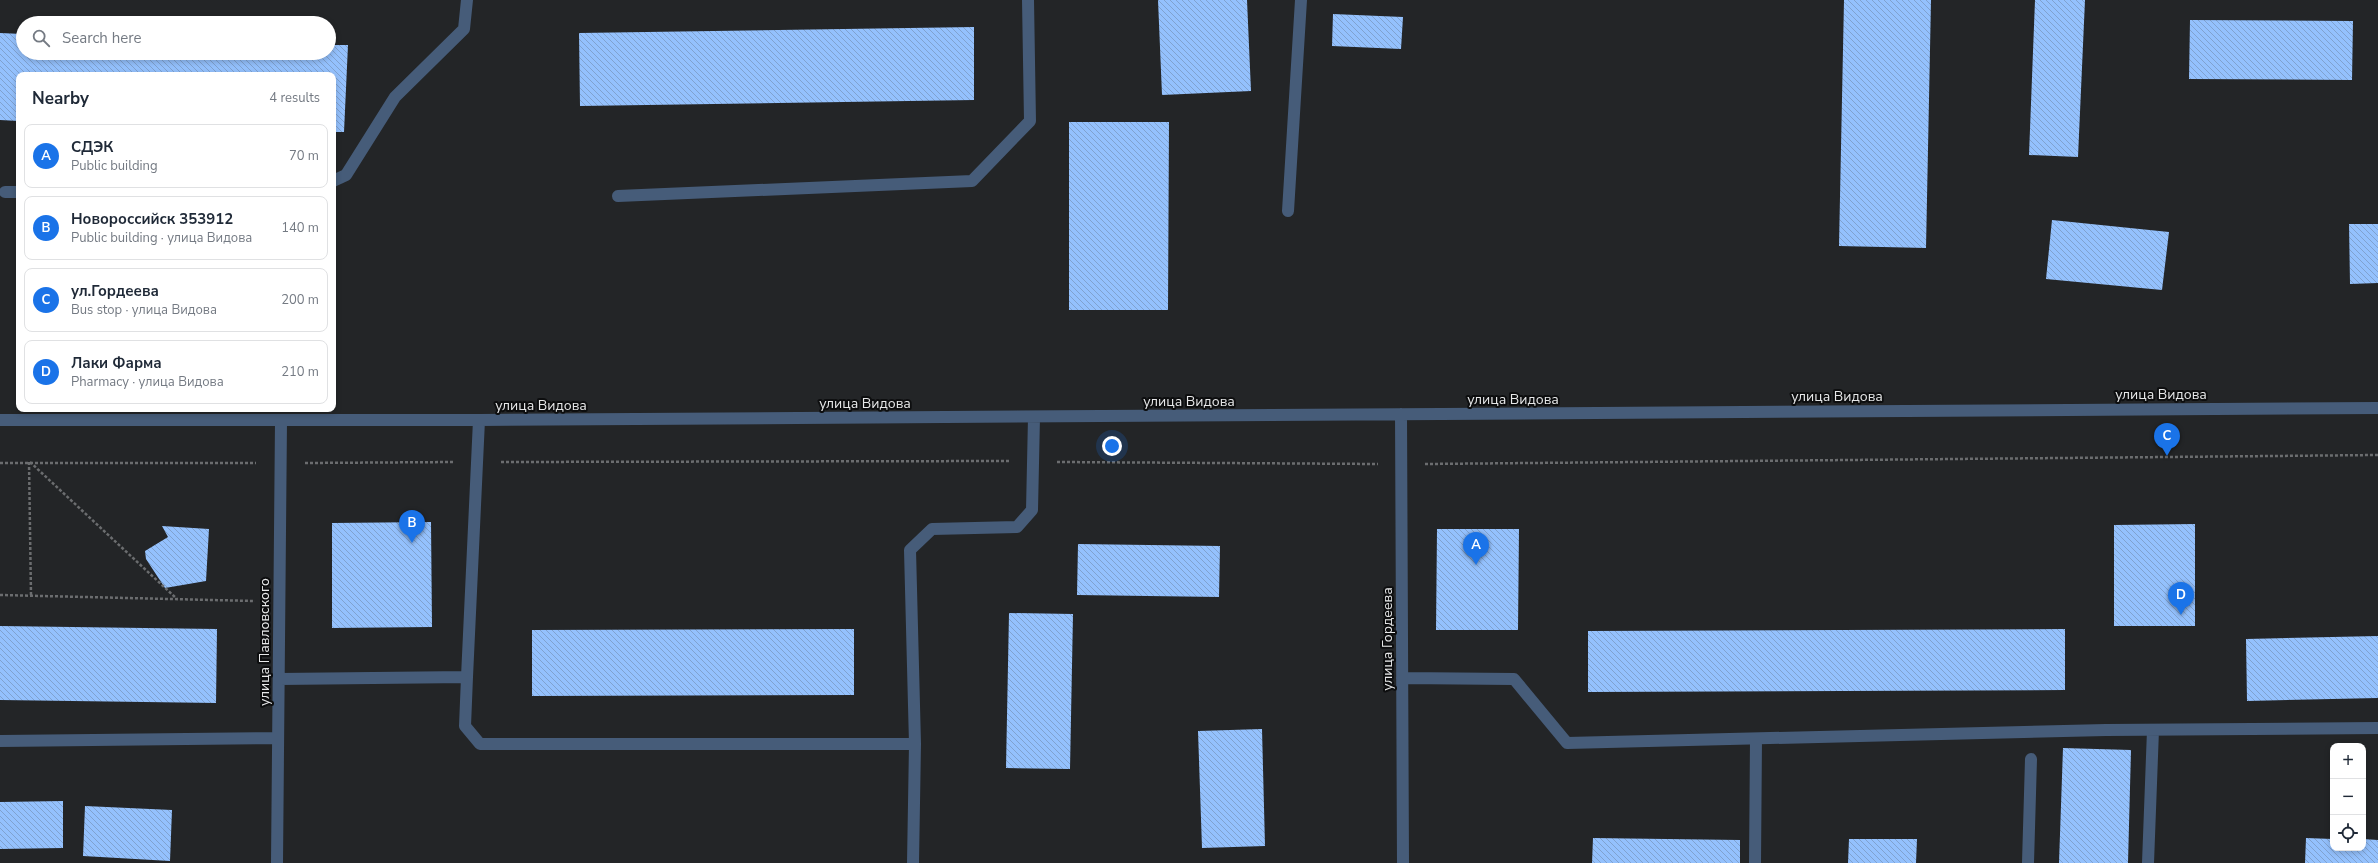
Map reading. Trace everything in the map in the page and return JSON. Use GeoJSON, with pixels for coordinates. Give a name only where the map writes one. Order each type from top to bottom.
{"type":"FeatureCollection","features":[{"type":"Feature","properties":{"kind":"street"},"geometry":{"type":"LineString","coordinates":[[336,180],[346,175],[396,97],[464,29],[467,0]]}},
{"type":"Feature","properties":{"kind":"street"},"geometry":{"type":"LineString","coordinates":[[618,196],[972,181],[1030,121],[1028,0]]}},
{"type":"Feature","properties":{"kind":"street"},"geometry":{"type":"LineString","coordinates":[[1288,211],[1301,0]]}},
{"type":"Feature","properties":{"kind":"street"},"geometry":{"type":"LineString","coordinates":[[5,192],[16,192]]}},
{"type":"Feature","properties":{"kind":"street","name":"улица Видова"},"geometry":{"type":"LineString","coordinates":[[0,420],[479,420],[2378,408]]}},
{"type":"Feature","properties":{"kind":"street","name":"улица Гордеева"},"geometry":{"type":"LineString","coordinates":[[1401,414],[1404,863]]}},
{"type":"Feature","properties":{"kind":"street"},"geometry":{"type":"LineString","coordinates":[[913,863],[915,744],[910,550],[932,529],[1017,527],[1032,510],[1034,417]]}},
{"type":"Feature","properties":{"kind":"street"},"geometry":{"type":"LineString","coordinates":[[479,420],[464,726],[480,744],[915,744]]}},
{"type":"Feature","properties":{"kind":"street","name":"улица Павловского"},"geometry":{"type":"LineString","coordinates":[[277,863],[281,463],[280,421]]}},
{"type":"Feature","properties":{"kind":"street"},"geometry":{"type":"LineString","coordinates":[[279,679],[467,677]]}},
{"type":"Feature","properties":{"kind":"street"},"geometry":{"type":"LineString","coordinates":[[1402,678],[1514,679],[1567,743],[2153,730],[2378,728]]}},
{"type":"Feature","properties":{"kind":"street"},"geometry":{"type":"LineString","coordinates":[[2148,863],[2153,730]]}},
{"type":"Feature","properties":{"kind":"street"},"geometry":{"type":"LineString","coordinates":[[0,741],[278,738]]}},
{"type":"Feature","properties":{"kind":"street"},"geometry":{"type":"LineString","coordinates":[[1755,863],[1756,739]]}},
{"type":"Feature","properties":{"kind":"street"},"geometry":{"type":"LineString","coordinates":[[2028,863],[2031,759]]}},
{"type":"Feature","properties":{"kind":"path"},"geometry":{"type":"LineString","coordinates":[[0,463],[1033,462],[1401,464],[2378,455]]}},
{"type":"Feature","properties":{"kind":"path"},"geometry":{"type":"LineString","coordinates":[[29,462],[32,596]]}},
{"type":"Feature","properties":{"kind":"path"},"geometry":{"type":"LineString","coordinates":[[29,462],[177,599]]}},
{"type":"Feature","properties":{"kind":"path"},"geometry":{"type":"LineString","coordinates":[[0,595],[279,601]]}},
{"type":"Feature","properties":{"kind":"building"},"geometry":{"type":"Polygon","coordinates":[[[1158,0],[1247,0],[1251,91],[1162,95],[1158,0]]]}},
{"type":"Feature","properties":{"kind":"building"},"geometry":{"type":"Polygon","coordinates":[[[1844,0],[1931,0],[1926,248],[1839,246],[1844,0]]]}},
{"type":"Feature","properties":{"kind":"building"},"geometry":{"type":"Polygon","coordinates":[[[2035,0],[2085,0],[2078,157],[2029,155],[2035,0]]]}},
{"type":"Feature","properties":{"kind":"building"},"geometry":{"type":"Polygon","coordinates":[[[1333,14],[1403,17],[1401,49],[1332,46],[1333,14]]]}},
{"type":"Feature","properties":{"kind":"building"},"geometry":{"type":"Polygon","coordinates":[[[2190,20],[2353,21],[2352,80],[2189,79],[2190,20]]]}},
{"type":"Feature","properties":{"kind":"building"},"geometry":{"type":"Polygon","coordinates":[[[974,27],[974,100],[580,106],[579,33],[974,27]]]}},
{"type":"Feature","properties":{"kind":"building"},"geometry":{"type":"Polygon","coordinates":[[[0,33],[16,34],[16,60],[336,60],[336,45],[348,45],[344,132],[336,132],[336,72],[16,72],[16,121],[0,120],[0,33]]]}},
{"type":"Feature","properties":{"kind":"building"},"geometry":{"type":"Polygon","coordinates":[[[1069,122],[1169,122],[1168,310],[1069,310],[1069,122]]]}},
{"type":"Feature","properties":{"kind":"building"},"geometry":{"type":"Polygon","coordinates":[[[2052,220],[2169,232],[2162,290],[2046,279],[2052,220]]]}},
{"type":"Feature","properties":{"kind":"building"},"geometry":{"type":"Polygon","coordinates":[[[2349,224],[2378,224],[2378,283],[2350,284],[2349,224]]]}},
{"type":"Feature","properties":{"kind":"building"},"geometry":{"type":"Polygon","coordinates":[[[431,522],[432,627],[332,628],[332,523],[431,522]]]}},
{"type":"Feature","properties":{"kind":"building"},"geometry":{"type":"Polygon","coordinates":[[[2195,524],[2195,626],[2114,626],[2114,525],[2195,524]]]}},
{"type":"Feature","properties":{"kind":"building"},"geometry":{"type":"Polygon","coordinates":[[[162,526],[209,529],[206,581],[165,588],[146,559],[145,551],[168,537],[162,526]]]}},
{"type":"Feature","properties":{"kind":"building"},"geometry":{"type":"Polygon","coordinates":[[[1437,529],[1519,529],[1518,630],[1436,630],[1437,529]]]}},
{"type":"Feature","properties":{"kind":"building"},"geometry":{"type":"Polygon","coordinates":[[[1078,544],[1220,546],[1219,597],[1077,595],[1078,544]]]}},
{"type":"Feature","properties":{"kind":"building"},"geometry":{"type":"Polygon","coordinates":[[[1009,613],[1073,614],[1070,769],[1006,768],[1009,613]]]}},
{"type":"Feature","properties":{"kind":"building"},"geometry":{"type":"Polygon","coordinates":[[[0,626],[217,629],[216,703],[0,700],[0,626]]]}},
{"type":"Feature","properties":{"kind":"building"},"geometry":{"type":"Polygon","coordinates":[[[854,629],[854,695],[532,696],[532,630],[854,629]]]}},
{"type":"Feature","properties":{"kind":"building"},"geometry":{"type":"Polygon","coordinates":[[[2065,629],[2065,690],[1588,692],[1588,631],[2065,629]]]}},
{"type":"Feature","properties":{"kind":"building"},"geometry":{"type":"Polygon","coordinates":[[[2378,636],[2378,698],[2247,701],[2246,639],[2378,636]]]}},
{"type":"Feature","properties":{"kind":"building"},"geometry":{"type":"Polygon","coordinates":[[[1262,729],[1265,846],[1202,848],[1198,731],[1262,729]]]}},
{"type":"Feature","properties":{"kind":"building"},"geometry":{"type":"Polygon","coordinates":[[[2063,748],[2131,750],[2128,863],[2059,863],[2063,748]]]}},
{"type":"Feature","properties":{"kind":"building"},"geometry":{"type":"Polygon","coordinates":[[[63,801],[63,848],[0,849],[0,802],[63,801]]]}},
{"type":"Feature","properties":{"kind":"building"},"geometry":{"type":"Polygon","coordinates":[[[85,806],[172,810],[170,861],[83,856],[85,806]]]}},
{"type":"Feature","properties":{"kind":"building"},"geometry":{"type":"Polygon","coordinates":[[[1593,838],[1740,840],[1740,863],[1592,863],[1593,838]]]}},
{"type":"Feature","properties":{"kind":"building"},"geometry":{"type":"Polygon","coordinates":[[[2306,838],[2330,839],[2330,851],[2366,851],[2366,839],[2378,840],[2378,863],[2305,863],[2306,838]]]}},
{"type":"Feature","properties":{"kind":"building"},"geometry":{"type":"Polygon","coordinates":[[[1849,839],[1917,839],[1916,863],[1848,863],[1849,839]]]}},
{"type":"Feature","properties":{"kind":"place","name":"ул.Гордеева"},"geometry":{"type":"Point","coordinates":[2167,456]}},
{"type":"Feature","properties":{"kind":"place","name":"Новороссийск 353912"},"geometry":{"type":"Point","coordinates":[412,543]}},
{"type":"Feature","properties":{"kind":"place","name":"СДЭК"},"geometry":{"type":"Point","coordinates":[1476,565]}},
{"type":"Feature","properties":{"kind":"place","name":"Лаки Фарма"},"geometry":{"type":"Point","coordinates":[2181,615]}}]}
